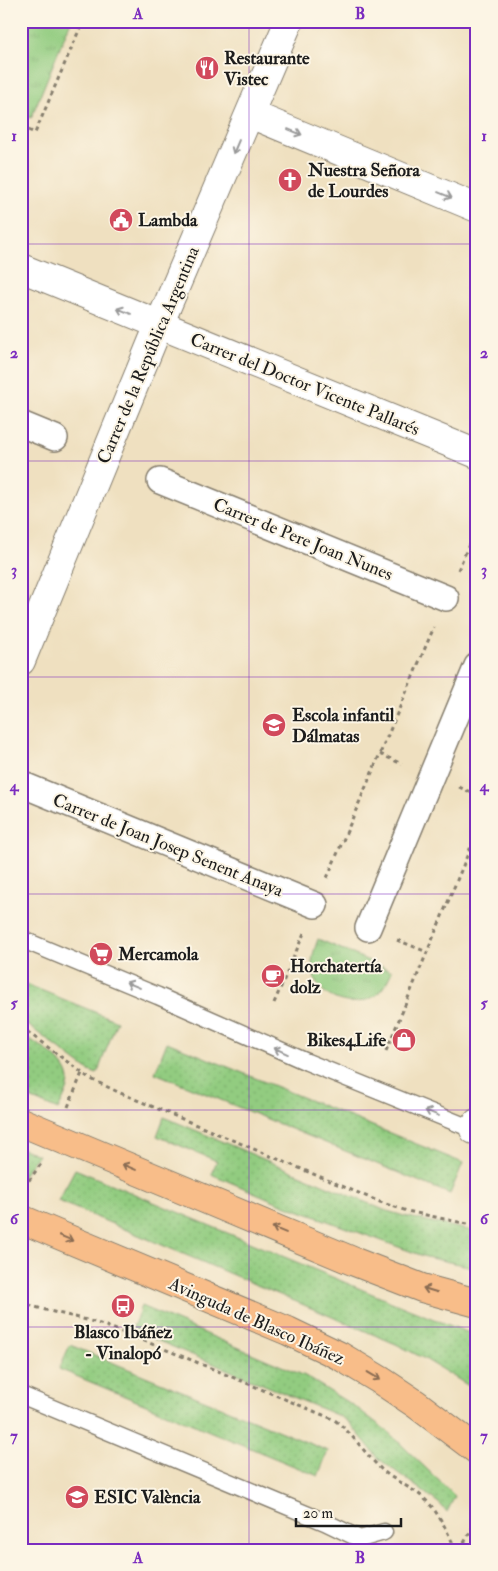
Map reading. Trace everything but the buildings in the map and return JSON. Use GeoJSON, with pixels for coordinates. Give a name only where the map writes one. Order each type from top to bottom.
{"type":"FeatureCollection","features":[{"type":"Feature","properties":{"kind":"main road"},"geometry":{"type":"LineString","coordinates":[[21,1122],[355,1262],[422,1288],[477,1303]]}},
{"type":"Feature","properties":{"kind":"main road","name":"Avinguda de Blasco Ibáñez"},"geometry":{"type":"LineString","coordinates":[[21,1219],[288,1331],[340,1356],[416,1404],[477,1450]]}},
{"type":"Feature","properties":{"kind":"street","name":"Carrer de la República Argentina"},"geometry":{"type":"LineString","coordinates":[[21,661],[159,325],[288,21]]}},
{"type":"Feature","properties":{"kind":"street"},"geometry":{"type":"LineString","coordinates":[[250,114],[477,208]]}},
{"type":"Feature","properties":{"kind":"street","name":"Carrer del Doctor Vicente Pallarés"},"geometry":{"type":"LineString","coordinates":[[21,268],[477,454]]}},
{"type":"Feature","properties":{"kind":"street"},"geometry":{"type":"LineString","coordinates":[[21,424],[55,438]]}},
{"type":"Feature","properties":{"kind":"street","name":"Carrer de Pere Joan Nunes"},"geometry":{"type":"LineString","coordinates":[[160,481],[446,598]]}},
{"type":"Feature","properties":{"kind":"street"},"geometry":{"type":"LineString","coordinates":[[368,928],[477,666]]}},
{"type":"Feature","properties":{"kind":"street","name":"Carrer de Joan Josep Senent Anaya"},"geometry":{"type":"LineString","coordinates":[[21,784],[316,905]]}},
{"type":"Feature","properties":{"kind":"lane"},"geometry":{"type":"LineString","coordinates":[[21,939],[158,996],[307,1062],[476,1128]]}},
{"type":"Feature","properties":{"kind":"lane"},"geometry":{"type":"LineString","coordinates":[[21,1395],[326,1522],[360,1539],[384,1532]]}},
{"type":"Feature","properties":{"kind":"path"},"geometry":{"type":"LineString","coordinates":[[44,21],[80,27]]}},
{"type":"Feature","properties":{"kind":"path"},"geometry":{"type":"LineString","coordinates":[[21,127],[35,132],[83,21]]}},
{"type":"Feature","properties":{"kind":"path"},"geometry":{"type":"LineString","coordinates":[[274,1003],[477,526]]}},
{"type":"Feature","properties":{"kind":"path"},"geometry":{"type":"LineString","coordinates":[[386,1051],[477,832]]}},
{"type":"Feature","properties":{"kind":"path"},"geometry":{"type":"LineString","coordinates":[[21,1027],[89,1078],[126,1095],[380,1202],[408,1211],[477,1226]]}},
{"type":"Feature","properties":{"kind":"path"},"geometry":{"type":"LineString","coordinates":[[21,1302],[38,1309],[61,1313],[104,1326],[333,1419],[344,1426],[353,1439],[383,1471],[421,1496],[431,1506],[458,1550],[477,1520]]}},
{"type":"Feature","properties":{"kind":"green space"},"geometry":{"type":"Polygon","coordinates":[[[21,21],[71,21],[31,118],[21,114],[21,21]]]}},
{"type":"Feature","properties":{"kind":"green space"},"geometry":{"type":"Polygon","coordinates":[[[318,939],[392,971],[383,988],[375,996],[357,1002],[338,1000],[322,990],[312,969],[312,960],[318,939]]]}},
{"type":"Feature","properties":{"kind":"green space"},"geometry":{"type":"Polygon","coordinates":[[[21,982],[117,1021],[97,1074],[89,1071],[21,1020],[21,982]]]}},
{"type":"Feature","properties":{"kind":"green space"},"geometry":{"type":"Polygon","coordinates":[[[21,1033],[57,1059],[67,1073],[69,1080],[68,1088],[58,1110],[21,1094],[21,1033]]]}},
{"type":"Feature","properties":{"kind":"green space"},"geometry":{"type":"Polygon","coordinates":[[[167,1042],[463,1163],[450,1194],[155,1073],[167,1042]]]}},
{"type":"Feature","properties":{"kind":"green space"},"geometry":{"type":"Polygon","coordinates":[[[164,1117],[384,1210],[477,1232],[477,1268],[426,1257],[284,1205],[211,1174],[217,1161],[157,1136],[164,1117]]]}},
{"type":"Feature","properties":{"kind":"green space"},"geometry":{"type":"Polygon","coordinates":[[[21,1148],[38,1155],[21,1178],[21,1148]]]}},
{"type":"Feature","properties":{"kind":"green space"},"geometry":{"type":"Polygon","coordinates":[[[75,1169],[477,1336],[477,1391],[425,1359],[396,1344],[58,1201],[75,1169]]]}},
{"type":"Feature","properties":{"kind":"green space"},"geometry":{"type":"Polygon","coordinates":[[[141,1306],[305,1376],[357,1408],[387,1431],[455,1496],[447,1512],[440,1504],[379,1459],[349,1422],[339,1416],[132,1330],[141,1306]]]}},
{"type":"Feature","properties":{"kind":"green space"},"geometry":{"type":"Polygon","coordinates":[[[70,1345],[328,1451],[318,1476],[59,1369],[70,1345]]]}},
{"type":"Feature","properties":{"kind":"place","name":"Restaurante Vistec"},"geometry":{"type":"Point","coordinates":[207,68]}},
{"type":"Feature","properties":{"kind":"place","name":"Nuestra Señora de Lourdes"},"geometry":{"type":"Point","coordinates":[290,180]}},
{"type":"Feature","properties":{"kind":"place","name":"Lambda"},"geometry":{"type":"Point","coordinates":[121,220]}},
{"type":"Feature","properties":{"kind":"place","name":"Escola infantil Dálmatas"},"geometry":{"type":"Point","coordinates":[274,725]}},
{"type":"Feature","properties":{"kind":"place","name":"Mercamola"},"geometry":{"type":"Point","coordinates":[101,954]}},
{"type":"Feature","properties":{"kind":"place","name":"Horchatertía dolz"},"geometry":{"type":"Point","coordinates":[273,976]}},
{"type":"Feature","properties":{"kind":"place","name":"Bikes4Life"},"geometry":{"type":"Point","coordinates":[404,1040]}},
{"type":"Feature","properties":{"kind":"place","name":"Blasco Ibáñez - Vinalopó"},"geometry":{"type":"Point","coordinates":[123,1306]}},
{"type":"Feature","properties":{"kind":"place","name":"ESIC València"},"geometry":{"type":"Point","coordinates":[77,1497]}}]}
